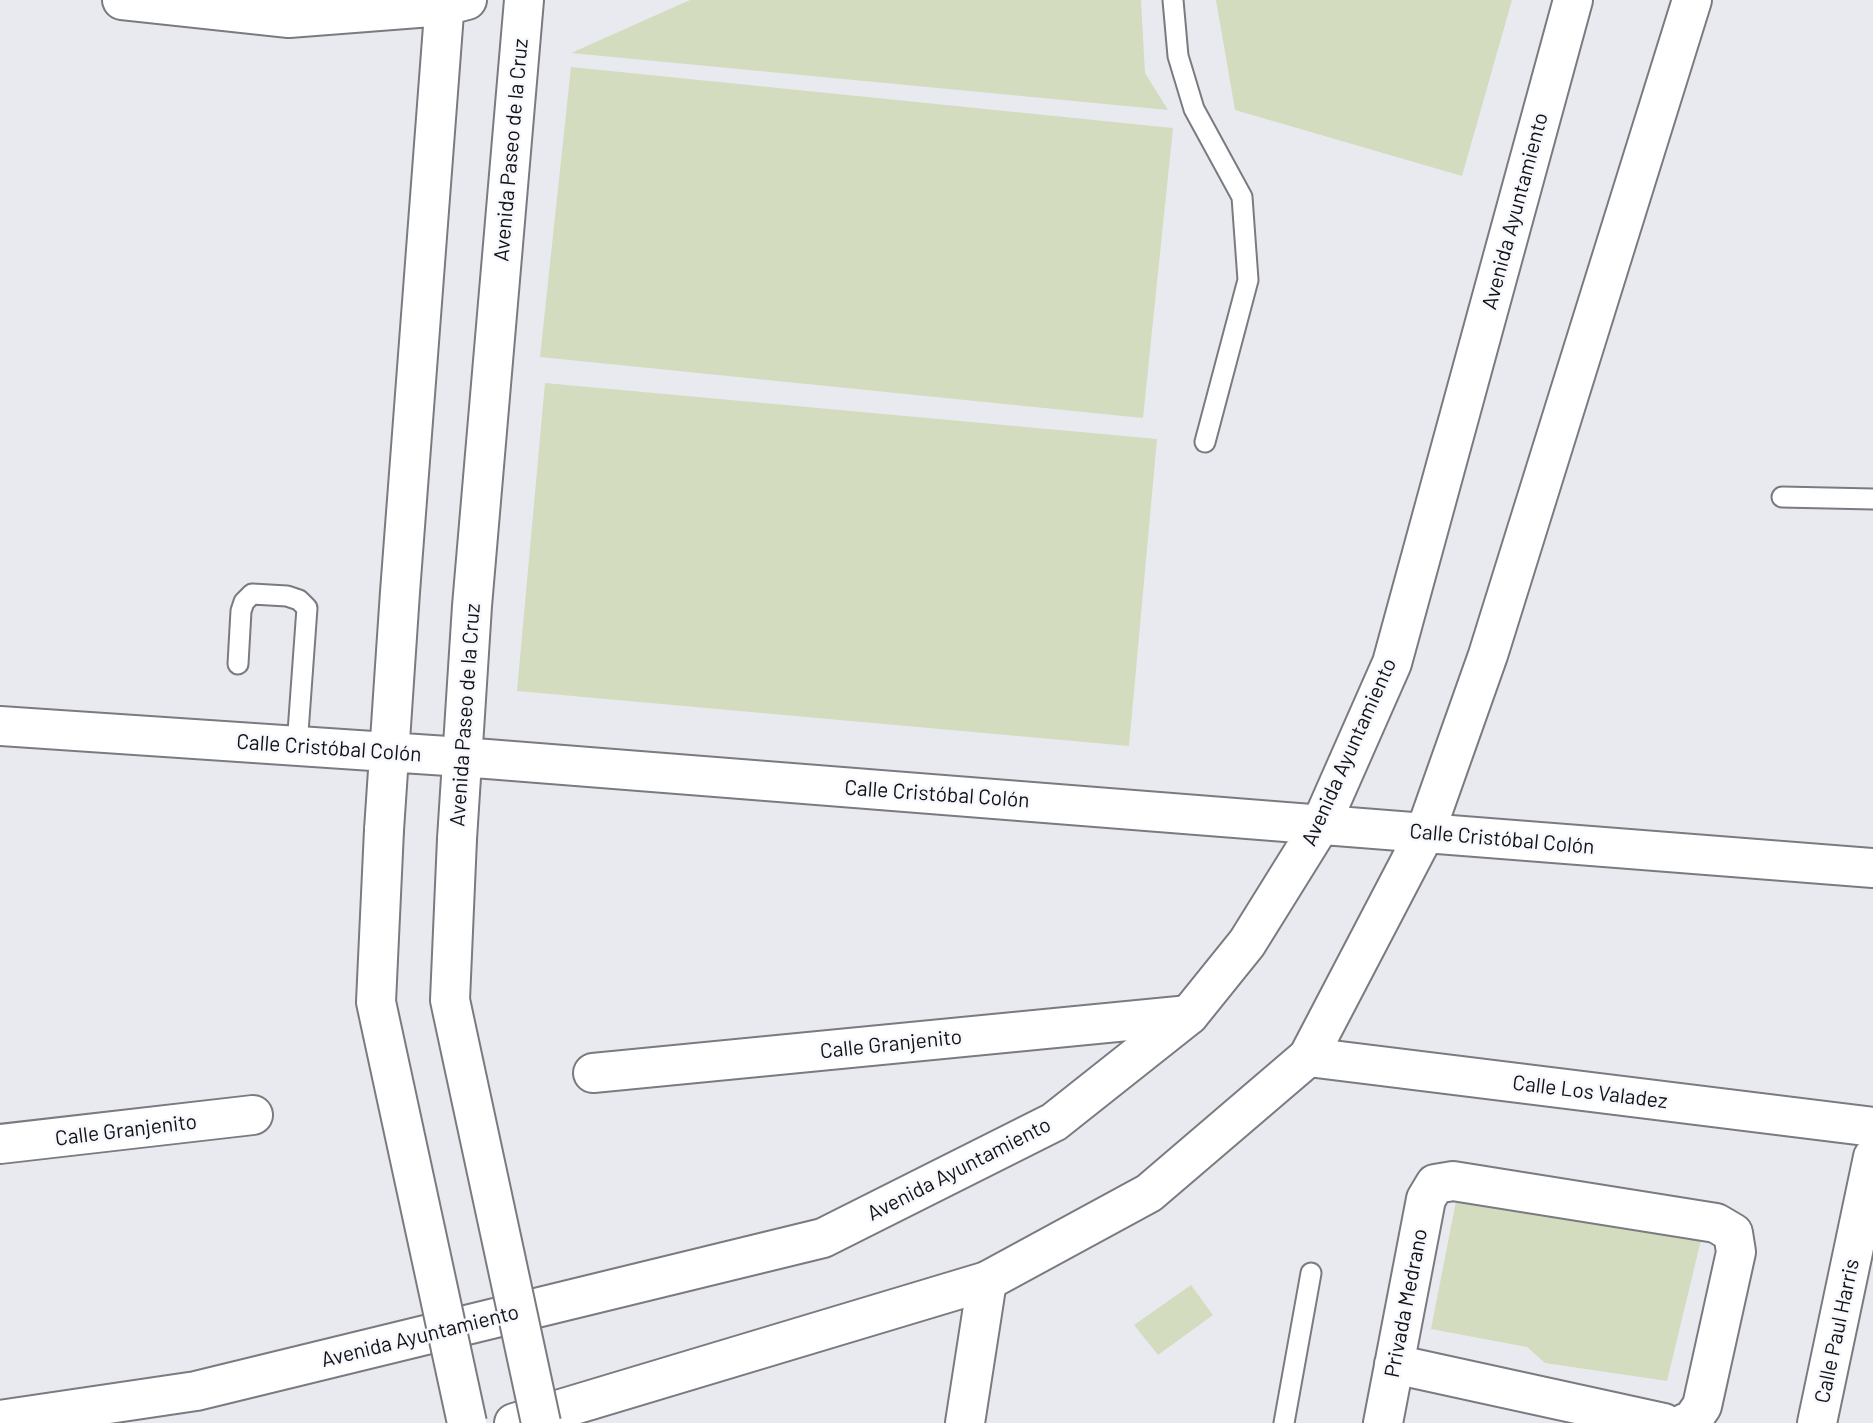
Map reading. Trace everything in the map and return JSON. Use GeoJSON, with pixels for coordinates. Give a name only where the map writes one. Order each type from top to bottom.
{"type":"FeatureCollection","features":[{"type":"Feature","properties":{"kind":"main road"},"geometry":{"type":"LineString","coordinates":[[122,0],[289,18],[452,2],[388,752],[376,1002],[467,1423]]}},
{"type":"Feature","properties":{"kind":"main road","name":"Avenida Paseo de la Cruz"},"geometry":{"type":"LineString","coordinates":[[524,0],[472,606],[450,1000],[541,1423]]}},
{"type":"Feature","properties":{"kind":"main road","name":"Avenida Ayuntamiento"},"geometry":{"type":"LineString","coordinates":[[0,1420],[196,1391],[823,1238],[1054,1122],[1189,1015],[1247,943],[1321,824],[1392,663],[1573,0]]}},
{"type":"Feature","properties":{"kind":"main road"},"geometry":{"type":"LineString","coordinates":[[514,1423],[987,1281],[1149,1193],[1308,1057],[1425,833],[1489,655],[1692,0]]}},
{"type":"Feature","properties":{"kind":"main road","name":"Calle Cristóbal Colón"},"geometry":{"type":"LineString","coordinates":[[0,726],[462,757],[1873,869]]}},
{"type":"Feature","properties":{"kind":"main road","name":"Calle Granjenito"},"geometry":{"type":"LineString","coordinates":[[593,1073],[1189,1015]]}},
{"type":"Feature","properties":{"kind":"main road","name":"Calle Los Valadez"},"geometry":{"type":"LineString","coordinates":[[1308,1057],[1873,1127]]}},
{"type":"Feature","properties":{"kind":"main road","name":"Calle Granjenito"},"geometry":{"type":"LineString","coordinates":[[0,1144],[253,1115]]}},
{"type":"Feature","properties":{"kind":"main road","name":"Calle Paul Harris"},"geometry":{"type":"LineString","coordinates":[[1817,1423],[1865,1240],[1873,1157]]}},
{"type":"Feature","properties":{"kind":"main road","name":"Privada Medrano"},"geometry":{"type":"LineString","coordinates":[[1383,1423],[1426,1199],[1435,1184],[1452,1181],[1716,1223],[1733,1233],[1736,1251],[1702,1406],[1691,1422],[1685,1423]]}},
{"type":"Feature","properties":{"kind":"main road"},"geometry":{"type":"LineString","coordinates":[[965,1423],[987,1281]]}},
{"type":"Feature","properties":{"kind":"main road"},"geometry":{"type":"LineString","coordinates":[[1394,1364],[1664,1423]]}},
{"type":"Feature","properties":{"kind":"lane"},"geometry":{"type":"LineString","coordinates":[[1173,0],[1178,56],[1194,109],[1242,197],[1248,280],[1205,442]]}},
{"type":"Feature","properties":{"kind":"lane"},"geometry":{"type":"LineString","coordinates":[[1782,497],[1873,499]]}},
{"type":"Feature","properties":{"kind":"lane"},"geometry":{"type":"LineString","coordinates":[[238,664],[241,611],[244,602],[252,594],[287,596],[299,600],[307,608],[297,746]]}},
{"type":"Feature","properties":{"kind":"lane"},"geometry":{"type":"LineString","coordinates":[[1284,1423],[1311,1273]]}},
{"type":"Feature","properties":{"kind":"green space"},"geometry":{"type":"Polygon","coordinates":[[[690,0],[1141,0],[1145,73],[1168,110],[571,53],[690,0]]]}},
{"type":"Feature","properties":{"kind":"green space"},"geometry":{"type":"Polygon","coordinates":[[[1216,0],[1512,0],[1462,176],[1235,110],[1216,0]]]}},
{"type":"Feature","properties":{"kind":"green space"},"geometry":{"type":"Polygon","coordinates":[[[571,67],[1173,128],[1143,418],[540,357],[571,67]]]}},
{"type":"Feature","properties":{"kind":"green space"},"geometry":{"type":"Polygon","coordinates":[[[545,383],[1157,439],[1129,746],[517,691],[545,383]]]}},
{"type":"Feature","properties":{"kind":"green space"},"geometry":{"type":"Polygon","coordinates":[[[1457,1196],[1701,1240],[1667,1381],[1545,1363],[1527,1347],[1431,1329],[1457,1196]]]}},
{"type":"Feature","properties":{"kind":"green space"},"geometry":{"type":"Polygon","coordinates":[[[1191,1285],[1213,1315],[1158,1355],[1134,1325],[1191,1285]]]}}]}
